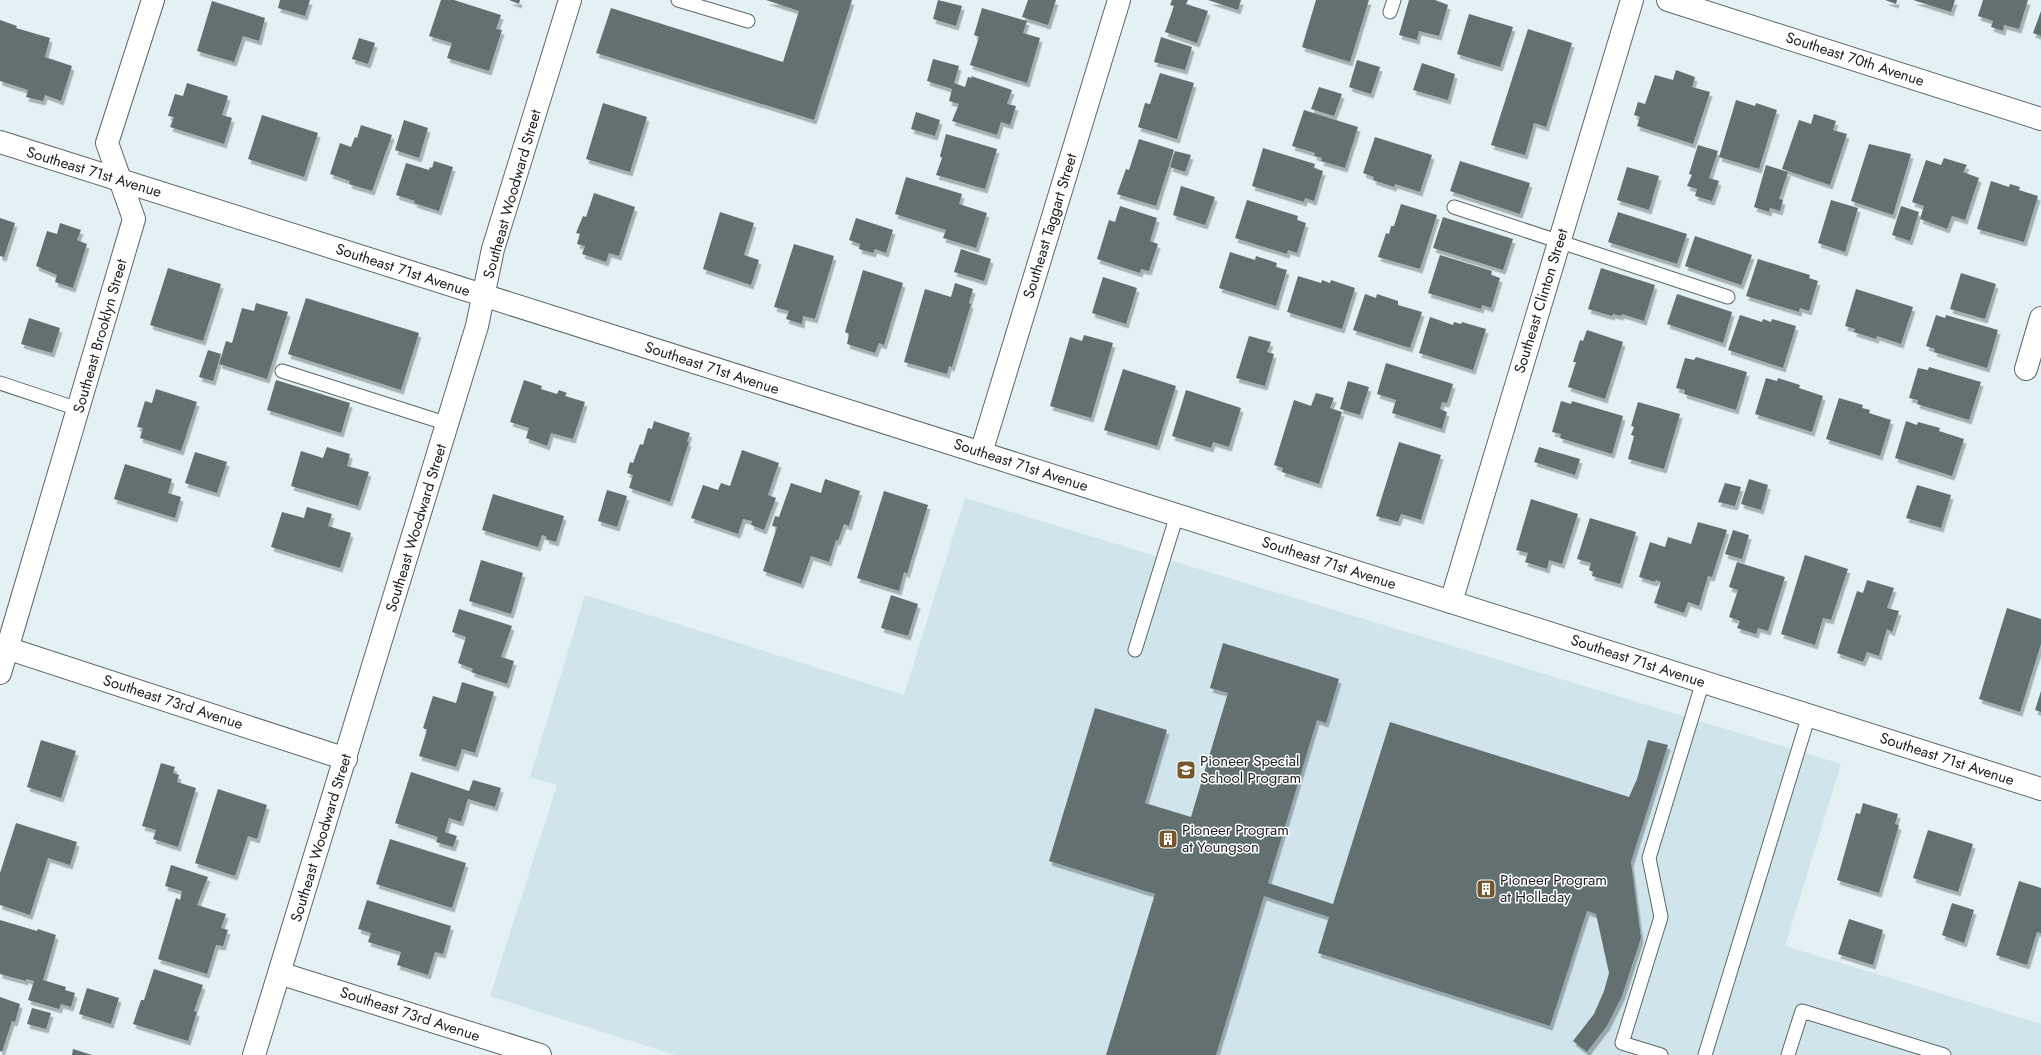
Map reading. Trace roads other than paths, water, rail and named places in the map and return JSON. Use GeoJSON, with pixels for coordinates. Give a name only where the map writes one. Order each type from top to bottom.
{"type":"FeatureCollection","features":[{"type":"Feature","properties":{"kind":"street","name":"Southeast Brooklyn Street"},"geometry":{"type":"LineString","coordinates":[[0,674],[4,647],[78,409],[134,218],[107,143],[152,0]]}},
{"type":"Feature","properties":{"kind":"street","name":"Southeast Woodward Street"},"geometry":{"type":"LineString","coordinates":[[254,1055],[448,424],[477,326],[493,249],[570,0]]}},
{"type":"Feature","properties":{"kind":"street","name":"Southeast Taggart Street"},"geometry":{"type":"LineString","coordinates":[[980,453],[1119,0]]}},
{"type":"Feature","properties":{"kind":"street","name":"Southeast Clinton Street"},"geometry":{"type":"LineString","coordinates":[[1451,602],[1632,0]]}},
{"type":"Feature","properties":{"kind":"street","name":"Southeast 70th Avenue"},"geometry":{"type":"LineString","coordinates":[[1668,0],[2041,119]]}},
{"type":"Feature","properties":{"kind":"street","name":"Southeast 71st Avenue"},"geometry":{"type":"LineString","coordinates":[[0,142],[2041,789]]}},
{"type":"Feature","properties":{"kind":"street"},"geometry":{"type":"LineString","coordinates":[[2026,369],[2041,318]]}},
{"type":"Feature","properties":{"kind":"street","name":"Southeast 73rd Avenue"},"geometry":{"type":"LineString","coordinates":[[4,647],[346,759]]}},
{"type":"Feature","properties":{"kind":"street","name":"Southeast 73rd Avenue"},"geometry":{"type":"LineString","coordinates":[[279,973],[540,1055]]}},
{"type":"Feature","properties":{"kind":"lane"},"geometry":{"type":"LineString","coordinates":[[678,0],[748,21]]}},
{"type":"Feature","properties":{"kind":"lane"},"geometry":{"type":"LineString","coordinates":[[1454,207],[1728,297]]}},
{"type":"Feature","properties":{"kind":"lane"},"geometry":{"type":"LineString","coordinates":[[282,371],[448,424]]}},
{"type":"Feature","properties":{"kind":"lane"},"geometry":{"type":"LineString","coordinates":[[0,383],[78,409]]}},
{"type":"Feature","properties":{"kind":"lane"},"geometry":{"type":"LineString","coordinates":[[1135,650],[1177,515]]}},
{"type":"Feature","properties":{"kind":"lane"},"geometry":{"type":"LineString","coordinates":[[1661,1055],[1622,1043],[1661,918],[1649,858],[1703,681]]}},
{"type":"Feature","properties":{"kind":"lane"},"geometry":{"type":"LineString","coordinates":[[1705,1055],[1809,715]]}},
{"type":"Feature","properties":{"kind":"lane"},"geometry":{"type":"LineString","coordinates":[[1788,1055],[1802,1011],[1944,1055]]}},
{"type":"Feature","properties":{"kind":"place","name":"Pioneer Special School Program"},"geometry":{"type":"Point","coordinates":[1186,770]}},
{"type":"Feature","properties":{"kind":"place","name":"Pioneer Program at Youngson"},"geometry":{"type":"Point","coordinates":[1168,839]}},
{"type":"Feature","properties":{"kind":"place","name":"Pioneer Program at Holladay"},"geometry":{"type":"Point","coordinates":[1486,889]}}]}
